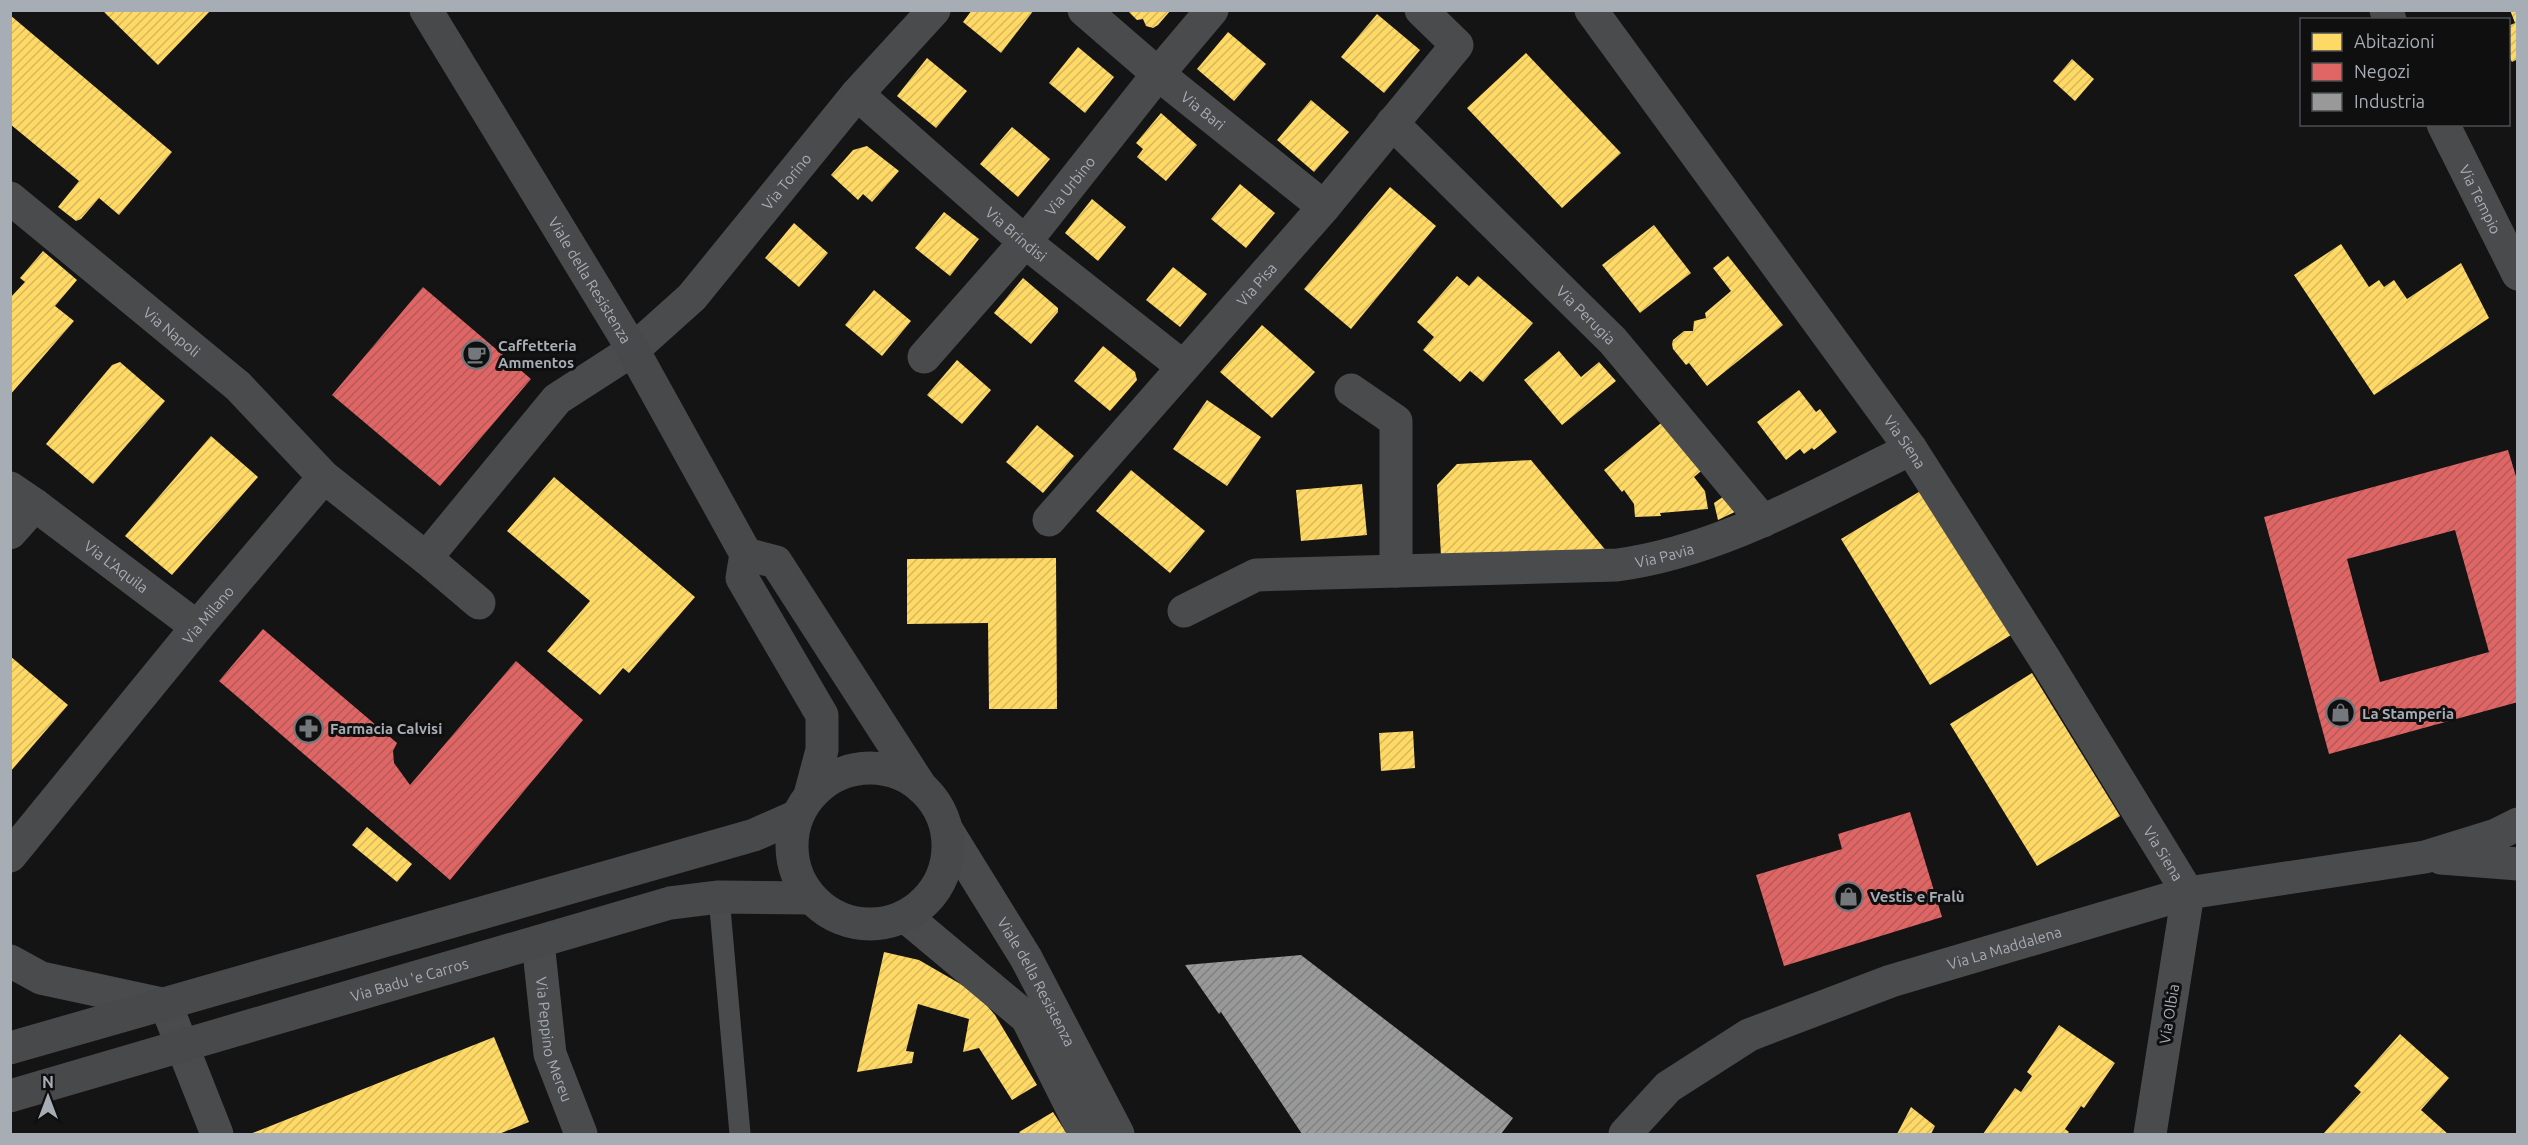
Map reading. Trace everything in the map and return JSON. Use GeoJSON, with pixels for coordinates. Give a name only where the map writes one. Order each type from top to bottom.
{"type":"FeatureCollection","features":[{"type":"Feature","properties":{"kind":"main road","name":"Viale della Resistenza"},"geometry":{"type":"LineString","coordinates":[[426,10],[633,350],[746,554]]}},
{"type":"Feature","properties":{"kind":"main road"},"geometry":{"type":"LineString","coordinates":[[746,554],[776,562],[921,787],[939,808],[948,832],[948,857],[940,881],[926,902],[905,916],[880,924],[855,923],[831,914],[811,898],[799,880],[793,859],[792,838],[822,750],[822,715],[742,578],[746,554]]}},
{"type":"Feature","properties":{"kind":"main road"},"geometry":{"type":"LineString","coordinates":[[10,1048],[754,835],[804,806],[829,779],[852,770],[876,768],[900,774],[921,787]]}},
{"type":"Feature","properties":{"kind":"main road","name":"Via Badu 'e Carros"},"geometry":{"type":"LineString","coordinates":[[10,1096],[670,903],[719,897],[811,898]]}},
{"type":"Feature","properties":{"kind":"street","name":"Via Torino"},"geometry":{"type":"LineString","coordinates":[[633,350],[692,297],[857,94],[934,10]]}},
{"type":"Feature","properties":{"kind":"street","name":"Via Bari"},"geometry":{"type":"LineString","coordinates":[[1084,10],[1158,74],[1324,207]]}},
{"type":"Feature","properties":{"kind":"street","name":"Via Urbino"},"geometry":{"type":"LineString","coordinates":[[924,357],[1025,242],[1158,74],[1212,10]]}},
{"type":"Feature","properties":{"kind":"street","name":"Via Pisa"},"geometry":{"type":"LineString","coordinates":[[1049,520],[1324,207],[1457,45],[1421,10]]}},
{"type":"Feature","properties":{"kind":"street","name":"Via Siena"},"geometry":{"type":"LineString","coordinates":[[1591,10],[1911,449],[2044,658],[2188,893]]}},
{"type":"Feature","properties":{"kind":"street","name":"Via Brindisi"},"geometry":{"type":"LineString","coordinates":[[857,94],[1025,242],[1182,366]]}},
{"type":"Feature","properties":{"kind":"street","name":"Via Perugia"},"geometry":{"type":"LineString","coordinates":[[1392,123],[1613,341],[1763,521]]}},
{"type":"Feature","properties":{"kind":"street","name":"Via Tempio"},"geometry":{"type":"LineString","coordinates":[[2444,126],[2517,274]]}},
{"type":"Feature","properties":{"kind":"street","name":"Via Napoli"},"geometry":{"type":"LineString","coordinates":[[10,198],[238,386],[324,477]]}},
{"type":"Feature","properties":{"kind":"street"},"geometry":{"type":"LineString","coordinates":[[426,558],[557,399],[633,350]]}},
{"type":"Feature","properties":{"kind":"street"},"geometry":{"type":"LineString","coordinates":[[1351,390],[1396,421],[1396,571]]}},
{"type":"Feature","properties":{"kind":"street","name":"Via Pavia"},"geometry":{"type":"LineString","coordinates":[[1184,611],[1256,575],[1617,565],[1656,560],[1763,521],[1911,449]]}},
{"type":"Feature","properties":{"kind":"street"},"geometry":{"type":"LineString","coordinates":[[324,477],[479,603]]}},
{"type":"Feature","properties":{"kind":"street","name":"Via Milano"},"geometry":{"type":"LineString","coordinates":[[10,856],[197,627],[324,477]]}},
{"type":"Feature","properties":{"kind":"street"},"geometry":{"type":"LineString","coordinates":[[10,533],[23,496]]}},
{"type":"Feature","properties":{"kind":"street","name":"Via L'Aquila"},"geometry":{"type":"LineString","coordinates":[[23,496],[197,627]]}},
{"type":"Feature","properties":{"kind":"street","name":"Via La Maddalena"},"geometry":{"type":"LineString","coordinates":[[1625,1134],[1668,1087],[1749,1035],[1891,981],[2188,893],[2425,857],[2496,835],[2517,824]]}},
{"type":"Feature","properties":{"kind":"street","name":"Viale della Resistenza"},"geometry":{"type":"LineString","coordinates":[[948,832],[1026,958],[1118,1134]]}},
{"type":"Feature","properties":{"kind":"street","name":"Via La Maddalena"},"geometry":{"type":"LineString","coordinates":[[2425,857],[2517,864]]}},
{"type":"Feature","properties":{"kind":"street","name":"Via Olbia"},"geometry":{"type":"LineString","coordinates":[[2150,1134],[2188,893]]}},
{"type":"Feature","properties":{"kind":"street","name":"Viale della Resistenza"},"geometry":{"type":"LineString","coordinates":[[905,916],[1027,1018],[1085,1134]]}},
{"type":"Feature","properties":{"kind":"street","name":"Via Peppino Mereu"},"geometry":{"type":"LineString","coordinates":[[538,942],[550,1054],[581,1134]]}},
{"type":"Feature","properties":{"kind":"street"},"geometry":{"type":"LineString","coordinates":[[10,961],[41,978],[166,1005],[217,1134]]}},
{"type":"Feature","properties":{"kind":"lane"},"geometry":{"type":"LineString","coordinates":[[719,897],[740,1134]]}},
{"type":"Feature","properties":{"kind":"building: Abitazioni"},"geometry":{"type":"Polygon","coordinates":[[[102,10],[211,10],[158,65],[102,10]]]}},
{"type":"Feature","properties":{"kind":"building: Abitazioni"},"geometry":{"type":"Polygon","coordinates":[[[972,10],[1034,10],[1001,53],[963,22],[972,10]]]}},
{"type":"Feature","properties":{"kind":"building: Abitazioni"},"geometry":{"type":"Polygon","coordinates":[[[1127,10],[1171,10],[1153,28],[1146,26],[1143,19],[1137,20],[1127,10]]]}},
{"type":"Feature","properties":{"kind":"building: Abitazioni"},"geometry":{"type":"Polygon","coordinates":[[[2510,10],[2518,10],[2518,59],[2512,62],[2510,58],[2510,25],[2515,23],[2510,10]]]}},
{"type":"Feature","properties":{"kind":"building: Abitazioni"},"geometry":{"type":"Polygon","coordinates":[[[1377,14],[1420,50],[1384,93],[1341,57],[1377,14]]]}},
{"type":"Feature","properties":{"kind":"building: Abitazioni"},"geometry":{"type":"Polygon","coordinates":[[[10,15],[172,152],[119,215],[99,198],[81,219],[76,221],[58,207],[79,181],[10,124],[10,15]]]}},
{"type":"Feature","properties":{"kind":"building: Abitazioni"},"geometry":{"type":"Polygon","coordinates":[[[1228,32],[1266,64],[1234,101],[1197,69],[1228,32]]]}},
{"type":"Feature","properties":{"kind":"building: Abitazioni"},"geometry":{"type":"Polygon","coordinates":[[[1078,47],[1114,77],[1085,113],[1049,83],[1078,47]]]}},
{"type":"Feature","properties":{"kind":"building: Abitazioni"},"geometry":{"type":"Polygon","coordinates":[[[1526,53],[1621,153],[1562,208],[1467,108],[1526,53]]]}},
{"type":"Feature","properties":{"kind":"building: Abitazioni"},"geometry":{"type":"Polygon","coordinates":[[[927,58],[967,91],[936,128],[897,96],[927,58]]]}},
{"type":"Feature","properties":{"kind":"building: Abitazioni"},"geometry":{"type":"Polygon","coordinates":[[[2072,59],[2094,79],[2075,101],[2053,81],[2072,59]]]}},
{"type":"Feature","properties":{"kind":"building: Abitazioni"},"geometry":{"type":"Polygon","coordinates":[[[1311,100],[1349,132],[1314,172],[1277,140],[1311,100]]]}},
{"type":"Feature","properties":{"kind":"building: Abitazioni"},"geometry":{"type":"Polygon","coordinates":[[[1161,113],[1197,145],[1166,181],[1137,157],[1143,149],[1136,143],[1161,113]]]}},
{"type":"Feature","properties":{"kind":"building: Abitazioni"},"geometry":{"type":"Polygon","coordinates":[[[1012,127],[1050,159],[1018,197],[980,164],[1012,127]]]}},
{"type":"Feature","properties":{"kind":"building: Abitazioni"},"geometry":{"type":"Polygon","coordinates":[[[867,146],[899,171],[872,202],[863,194],[858,200],[831,175],[853,150],[867,146]]]}},
{"type":"Feature","properties":{"kind":"building: Abitazioni"},"geometry":{"type":"Polygon","coordinates":[[[1240,184],[1275,213],[1246,248],[1211,219],[1240,184]]]}},
{"type":"Feature","properties":{"kind":"building: Abitazioni"},"geometry":{"type":"Polygon","coordinates":[[[1390,187],[1436,226],[1351,329],[1304,289],[1390,187]]]}},
{"type":"Feature","properties":{"kind":"building: Abitazioni"},"geometry":{"type":"Polygon","coordinates":[[[1092,199],[1126,227],[1098,261],[1065,233],[1092,199]]]}},
{"type":"Feature","properties":{"kind":"building: Abitazioni"},"geometry":{"type":"Polygon","coordinates":[[[944,212],[979,239],[950,276],[915,248],[944,212]]]}},
{"type":"Feature","properties":{"kind":"building: Abitazioni"},"geometry":{"type":"Polygon","coordinates":[[[794,223],[828,253],[799,287],[765,258],[794,223]]]}},
{"type":"Feature","properties":{"kind":"building: Abitazioni"},"geometry":{"type":"Polygon","coordinates":[[[1654,225],[1691,273],[1640,313],[1602,265],[1654,225]]]}},
{"type":"Feature","properties":{"kind":"building: Abitazioni"},"geometry":{"type":"Polygon","coordinates":[[[2341,244],[2369,287],[2379,280],[2384,287],[2394,280],[2407,299],[2461,263],[2489,318],[2374,395],[2294,275],[2341,244]]]}},
{"type":"Feature","properties":{"kind":"building: Abitazioni"},"geometry":{"type":"Polygon","coordinates":[[[43,251],[77,280],[55,306],[74,321],[10,395],[10,298],[25,282],[20,278],[43,251]]]}},
{"type":"Feature","properties":{"kind":"building: Abitazioni"},"geometry":{"type":"Polygon","coordinates":[[[1728,256],[1783,325],[1707,386],[1689,363],[1686,365],[1673,349],[1672,344],[1673,340],[1684,331],[1693,331],[1694,321],[1706,318],[1705,313],[1731,291],[1713,268],[1728,256]]]}},
{"type":"Feature","properties":{"kind":"building: Abitazioni"},"geometry":{"type":"Polygon","coordinates":[[[1173,267],[1207,294],[1180,327],[1146,300],[1173,267]]]}},
{"type":"Feature","properties":{"kind":"building: Abitazioni"},"geometry":{"type":"Polygon","coordinates":[[[1457,276],[1469,286],[1478,276],[1533,323],[1483,382],[1470,371],[1460,382],[1423,350],[1434,337],[1417,322],[1457,276]]]}},
{"type":"Feature","properties":{"kind":"building: Abitazioni"},"geometry":{"type":"Polygon","coordinates":[[[1023,278],[1058,308],[1058,312],[1031,344],[994,313],[1023,278]]]}},
{"type":"Feature","properties":{"kind":"building: Abitazioni"},"geometry":{"type":"Polygon","coordinates":[[[874,290],[911,321],[882,356],[845,325],[874,290]]]}},
{"type":"Feature","properties":{"kind":"building: Abitazioni"},"geometry":{"type":"Polygon","coordinates":[[[1262,325],[1315,372],[1272,418],[1220,372],[1262,325]]]}},
{"type":"Feature","properties":{"kind":"building: Abitazioni"},"geometry":{"type":"Polygon","coordinates":[[[1103,346],[1135,372],[1137,380],[1110,411],[1074,381],[1103,346]]]}},
{"type":"Feature","properties":{"kind":"building: Abitazioni"},"geometry":{"type":"Polygon","coordinates":[[[1559,351],[1581,377],[1599,362],[1616,381],[1562,425],[1524,380],[1559,351]]]}},
{"type":"Feature","properties":{"kind":"building: Abitazioni"},"geometry":{"type":"Polygon","coordinates":[[[957,360],[991,390],[962,424],[927,395],[957,360]]]}},
{"type":"Feature","properties":{"kind":"building: Abitazioni"},"geometry":{"type":"Polygon","coordinates":[[[120,362],[165,401],[93,484],[46,444],[112,365],[120,362]]]}},
{"type":"Feature","properties":{"kind":"building: Abitazioni"},"geometry":{"type":"Polygon","coordinates":[[[1799,390],[1816,412],[1820,409],[1837,432],[1814,450],[1812,448],[1804,454],[1800,449],[1786,460],[1757,422],[1799,390]]]}},
{"type":"Feature","properties":{"kind":"building: Abitazioni"},"geometry":{"type":"Polygon","coordinates":[[[1207,400],[1261,437],[1227,486],[1173,449],[1207,400]]]}},
{"type":"Feature","properties":{"kind":"building: Abitazioni"},"geometry":{"type":"Polygon","coordinates":[[[1666,419],[1706,467],[1694,477],[1705,491],[1708,509],[1660,513],[1661,516],[1635,517],[1634,504],[1604,470],[1666,419]]]}},
{"type":"Feature","properties":{"kind":"building: Abitazioni"},"geometry":{"type":"Polygon","coordinates":[[[1037,425],[1074,456],[1043,493],[1006,462],[1037,425]]]}},
{"type":"Feature","properties":{"kind":"building: Abitazioni"},"geometry":{"type":"Polygon","coordinates":[[[211,436],[258,477],[172,575],[125,536],[211,436]]]}},
{"type":"Feature","properties":{"kind":"building: Abitazioni"},"geometry":{"type":"Polygon","coordinates":[[[1531,460],[1608,553],[1441,556],[1437,485],[1457,464],[1531,460]]]}},
{"type":"Feature","properties":{"kind":"building: Abitazioni"},"geometry":{"type":"Polygon","coordinates":[[[1131,470],[1205,531],[1170,573],[1096,511],[1131,470]]]}},
{"type":"Feature","properties":{"kind":"building: Abitazioni"},"geometry":{"type":"Polygon","coordinates":[[[554,477],[695,597],[629,673],[623,668],[600,695],[547,651],[590,601],[507,531],[554,477]]]}},
{"type":"Feature","properties":{"kind":"building: Abitazioni"},"geometry":{"type":"Polygon","coordinates":[[[1362,484],[1367,535],[1301,541],[1296,490],[1362,484]]]}},
{"type":"Feature","properties":{"kind":"building: Abitazioni"},"geometry":{"type":"Polygon","coordinates":[[[1922,490],[2011,635],[1930,685],[1841,539],[1922,490]]]}},
{"type":"Feature","properties":{"kind":"building: Abitazioni"},"geometry":{"type":"Polygon","coordinates":[[[1727,494],[1741,509],[1718,520],[1714,503],[1727,494]]]}},
{"type":"Feature","properties":{"kind":"building: Abitazioni"},"geometry":{"type":"Polygon","coordinates":[[[1056,558],[1057,709],[989,709],[988,623],[907,624],[907,559],[1056,558]]]}},
{"type":"Feature","properties":{"kind":"building: Abitazioni"},"geometry":{"type":"Polygon","coordinates":[[[10,656],[68,705],[10,772],[10,656]]]}},
{"type":"Feature","properties":{"kind":"building: Abitazioni"},"geometry":{"type":"Polygon","coordinates":[[[2032,673],[2120,816],[2037,866],[1950,724],[2032,673]]]}},
{"type":"Feature","properties":{"kind":"building: Abitazioni"},"geometry":{"type":"Polygon","coordinates":[[[1413,731],[1415,768],[1381,771],[1379,733],[1413,731]]]}},
{"type":"Feature","properties":{"kind":"building: Abitazioni"},"geometry":{"type":"Polygon","coordinates":[[[367,827],[412,864],[397,882],[352,845],[367,827]]]}},
{"type":"Feature","properties":{"kind":"building: Abitazioni"},"geometry":{"type":"Polygon","coordinates":[[[884,952],[919,960],[976,993],[995,1015],[1037,1085],[1012,1100],[979,1048],[963,1052],[969,1019],[918,1004],[906,1051],[914,1052],[912,1063],[857,1072],[884,952]]]}},
{"type":"Feature","properties":{"kind":"building: Abitazioni"},"geometry":{"type":"Polygon","coordinates":[[[2059,1025],[2115,1063],[2084,1108],[2081,1106],[2065,1129],[2069,1132],[2067,1134],[1983,1134],[2015,1088],[2021,1092],[2032,1076],[2027,1072],[2059,1025]]]}},
{"type":"Feature","properties":{"kind":"building: Abitazioni"},"geometry":{"type":"Polygon","coordinates":[[[2400,1034],[2449,1078],[2421,1110],[2448,1134],[2323,1134],[2361,1092],[2354,1086],[2400,1034]]]}},
{"type":"Feature","properties":{"kind":"building: Abitazioni"},"geometry":{"type":"Polygon","coordinates":[[[494,1037],[529,1122],[499,1134],[250,1134],[494,1037]]]}},
{"type":"Feature","properties":{"kind":"building: Abitazioni"},"geometry":{"type":"Polygon","coordinates":[[[1911,1107],[1935,1126],[1931,1134],[1897,1134],[1911,1107]]]}},
{"type":"Feature","properties":{"kind":"building: Abitazioni"},"geometry":{"type":"Polygon","coordinates":[[[1053,1112],[1067,1134],[1021,1134],[1019,1132],[1053,1112]]]}},
{"type":"Feature","properties":{"kind":"building: Negozi"},"geometry":{"type":"Polygon","coordinates":[[[423,287],[531,379],[440,486],[332,395],[423,287]]]}},
{"type":"Feature","properties":{"kind":"building: Negozi"},"geometry":{"type":"Polygon","coordinates":[[[2508,450],[2518,483],[2518,702],[2329,754],[2264,517],[2508,450]],[[2455,530],[2347,559],[2380,682],[2489,652],[2455,530]]]}},
{"type":"Feature","properties":{"kind":"building: Negozi"},"geometry":{"type":"Polygon","coordinates":[[[263,629],[397,743],[393,751],[394,763],[410,785],[516,661],[583,720],[450,880],[219,681],[263,629]]]}},
{"type":"Feature","properties":{"kind":"building: Negozi","name":"Vestis e Fralù"},"geometry":{"type":"Polygon","coordinates":[[[1910,812],[1942,917],[1784,966],[1756,875],[1842,849],[1838,834],[1910,812]]]}},
{"type":"Feature","properties":{"kind":"building: Industria"},"geometry":{"type":"Polygon","coordinates":[[[1301,955],[1513,1118],[1501,1134],[1302,1134],[1221,1012],[1219,1014],[1185,965],[1301,955]]]}},
{"type":"Feature","properties":{"kind":"place","name":"Caffetteria Ammentos"},"geometry":{"type":"Point","coordinates":[477,354]}},
{"type":"Feature","properties":{"kind":"place","name":"La Stamperia"},"geometry":{"type":"Point","coordinates":[2341,713]}},
{"type":"Feature","properties":{"kind":"place","name":"Farmacia Calvisi"},"geometry":{"type":"Point","coordinates":[309,728]}},
{"type":"Feature","properties":{"kind":"place","name":"Vestis e Fralù"},"geometry":{"type":"Point","coordinates":[1849,896]}}]}
